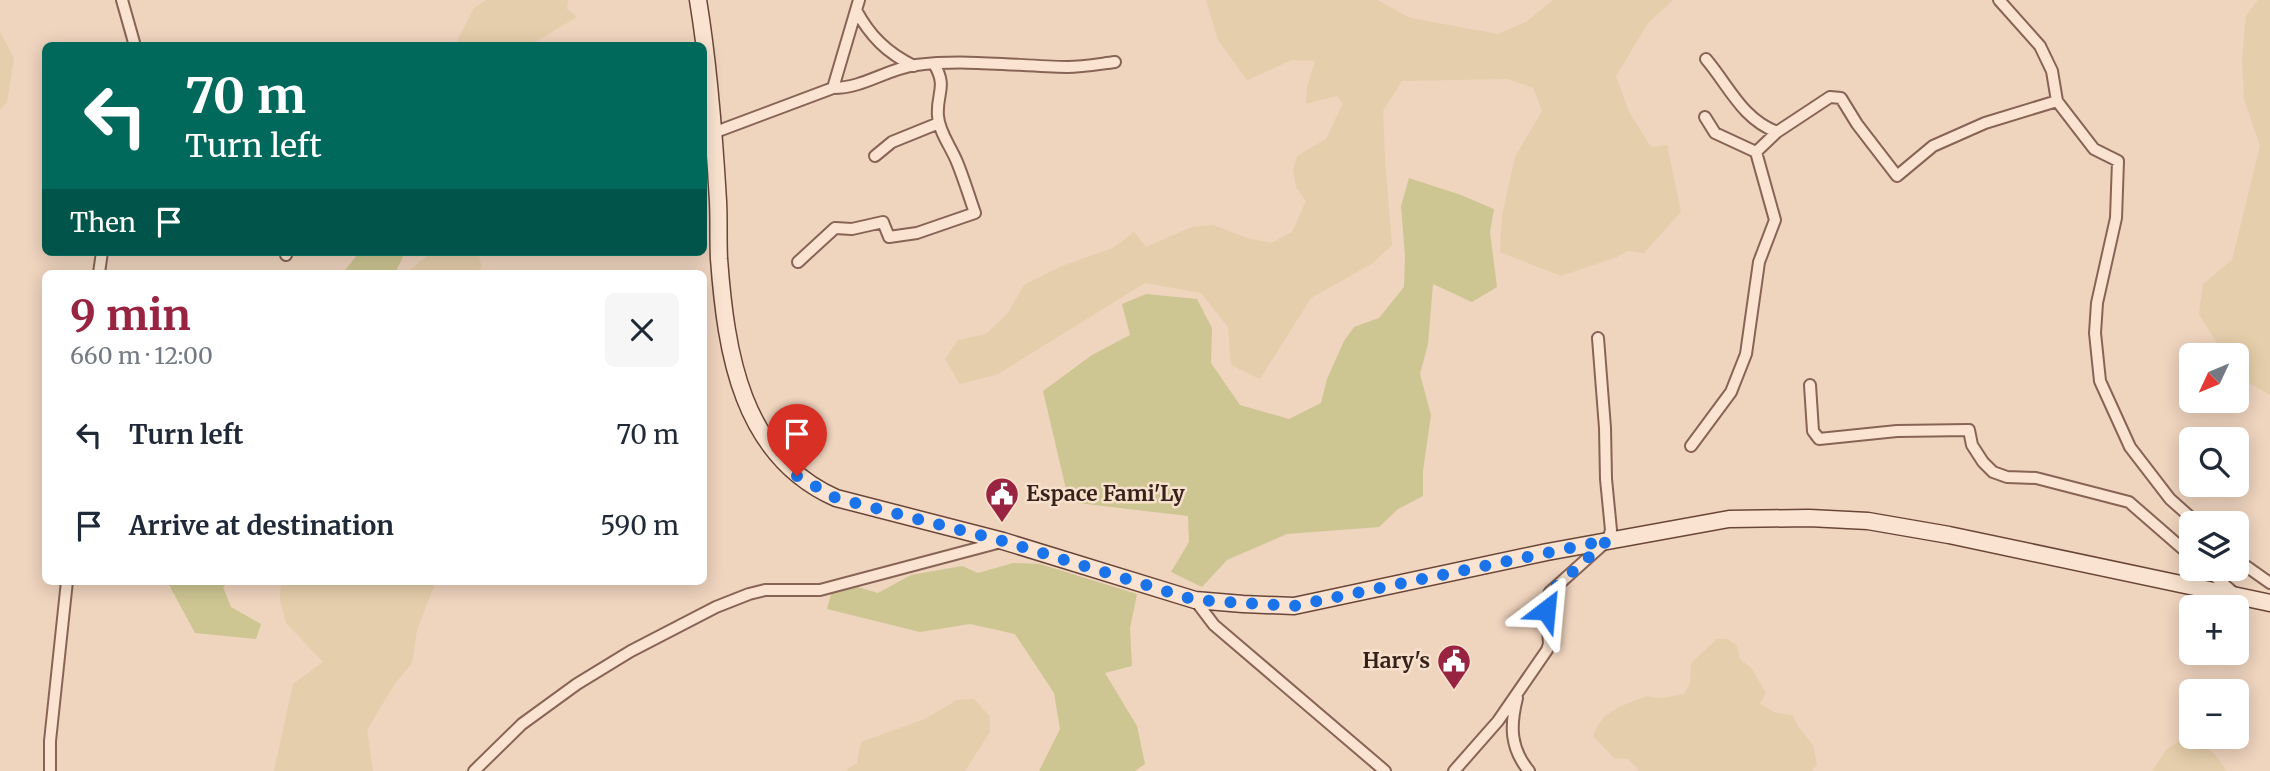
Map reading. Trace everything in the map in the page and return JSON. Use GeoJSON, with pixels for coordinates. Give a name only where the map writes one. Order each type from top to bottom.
{"type":"FeatureCollection","features":[{"type":"Feature","properties":{"kind":"main road"},"geometry":{"type":"LineString","coordinates":[[698,0],[705,42]]}},
{"type":"Feature","properties":{"kind":"main road"},"geometry":{"type":"LineString","coordinates":[[707,55],[718,204],[719,257],[729,344],[746,402],[773,451],[797,476],[836,498],[1003,541],[1195,600],[1294,606],[1608,540],[1729,519],[1817,518],[1868,522],[1949,535],[2236,595]]}},
{"type":"Feature","properties":{"kind":"main road"},"geometry":{"type":"LineString","coordinates":[[2249,598],[2270,603]]}},
{"type":"Feature","properties":{"kind":"street"},"geometry":{"type":"LineString","coordinates":[[122,0],[134,42]]}},
{"type":"Feature","properties":{"kind":"street"},"geometry":{"type":"LineString","coordinates":[[1999,0],[2040,46],[2052,71],[2057,101],[2094,149],[2118,161],[2116,218],[2097,303],[2095,333],[2100,381],[2130,447],[2170,499],[2184,511]]}},
{"type":"Feature","properties":{"kind":"street"},"geometry":{"type":"LineString","coordinates":[[833,88],[857,5]]}},
{"type":"Feature","properties":{"kind":"street"},"geometry":{"type":"LineString","coordinates":[[857,5],[868,32],[877,42],[914,66]]}},
{"type":"Feature","properties":{"kind":"street"},"geometry":{"type":"LineString","coordinates":[[1706,59],[1740,108],[1763,127],[1777,132]]}},
{"type":"Feature","properties":{"kind":"street"},"geometry":{"type":"LineString","coordinates":[[713,133],[833,88],[852,88],[914,66],[1015,63],[1068,67],[1115,62]]}},
{"type":"Feature","properties":{"kind":"street"},"geometry":{"type":"LineString","coordinates":[[798,262],[835,229],[852,229],[883,222],[889,237],[918,233],[975,214],[958,163],[939,123],[937,107],[942,90],[942,76],[934,64]]}},
{"type":"Feature","properties":{"kind":"street"},"geometry":{"type":"LineString","coordinates":[[1756,152],[1777,132],[1830,97],[1841,97],[1857,124],[1897,177],[1933,146],[1985,123],[2057,101]]}},
{"type":"Feature","properties":{"kind":"street"},"geometry":{"type":"LineString","coordinates":[[1706,117],[1715,133],[1756,152]]}},
{"type":"Feature","properties":{"kind":"street"},"geometry":{"type":"LineString","coordinates":[[875,156],[892,142],[939,123]]}},
{"type":"Feature","properties":{"kind":"street"},"geometry":{"type":"LineString","coordinates":[[1691,446],[1731,392],[1746,354],[1759,262],[1774,220],[1756,152]]}},
{"type":"Feature","properties":{"kind":"street"},"geometry":{"type":"LineString","coordinates":[[1454,771],[1498,721],[1547,650],[1549,644],[1546,600],[1550,592],[1608,540],[1611,530],[1598,338]]}},
{"type":"Feature","properties":{"kind":"street"},"geometry":{"type":"LineString","coordinates":[[1810,385],[1813,431],[1819,439],[1897,431],[1969,430],[1972,445],[1983,463],[1993,472],[2007,477],[2036,478],[2129,502],[2179,546]]}},
{"type":"Feature","properties":{"kind":"street"},"geometry":{"type":"LineString","coordinates":[[474,771],[522,723],[577,684],[631,651],[716,607],[765,590],[820,590],[1003,541]]}},
{"type":"Feature","properties":{"kind":"street"},"geometry":{"type":"LineString","coordinates":[[2249,568],[2270,583]]}},
{"type":"Feature","properties":{"kind":"street"},"geometry":{"type":"LineString","coordinates":[[2220,581],[2236,595]]}},
{"type":"Feature","properties":{"kind":"street"},"geometry":{"type":"LineString","coordinates":[[50,771],[50,741],[67,585]]}},
{"type":"Feature","properties":{"kind":"street"},"geometry":{"type":"LineString","coordinates":[[1195,600],[1214,625],[1385,771]]}},
{"type":"Feature","properties":{"kind":"street"},"geometry":{"type":"LineString","coordinates":[[1518,691],[1512,716],[1512,739],[1529,771]]}},
{"type":"Feature","properties":{"kind":"shaded area"},"geometry":{"type":"Polygon","coordinates":[[[486,0],[568,0],[567,9],[577,17],[535,42],[457,42],[474,8],[486,0]]]}},
{"type":"Feature","properties":{"kind":"shaded area"},"geometry":{"type":"Polygon","coordinates":[[[1206,0],[1377,0],[1410,18],[1498,34],[1526,22],[1553,0],[1673,0],[1648,23],[1616,76],[1629,112],[1651,147],[1667,145],[1681,212],[1644,253],[1627,251],[1561,276],[1500,252],[1502,216],[1515,157],[1542,111],[1533,88],[1508,79],[1402,81],[1383,111],[1392,245],[1373,263],[1311,298],[1260,379],[1231,365],[1228,327],[1201,293],[1145,283],[998,374],[960,384],[945,359],[958,340],[986,334],[1008,313],[1024,285],[1062,266],[1113,248],[1134,232],[1146,247],[1192,227],[1213,225],[1247,238],[1271,243],[1292,232],[1306,201],[1296,187],[1293,169],[1297,156],[1326,139],[1343,103],[1337,96],[1306,104],[1307,87],[1315,61],[1292,60],[1247,80],[1218,40],[1206,0]]]}},
{"type":"Feature","properties":{"kind":"shaded area"},"geometry":{"type":"Polygon","coordinates":[[[2258,0],[2270,0],[2270,395],[2249,383],[2249,343],[2217,343],[2199,314],[2203,284],[2232,260],[2260,146],[2244,99],[2242,59],[2246,16],[2258,0]]]}},
{"type":"Feature","properties":{"kind":"shaded area"},"geometry":{"type":"Polygon","coordinates":[[[0,32],[14,58],[7,102],[0,110],[0,32]]]}},
{"type":"Feature","properties":{"kind":"shaded area"},"geometry":{"type":"Polygon","coordinates":[[[1409,178],[1494,209],[1490,232],[1497,287],[1472,302],[1433,284],[1428,344],[1420,374],[1431,415],[1423,471],[1423,496],[1398,509],[1379,527],[1287,534],[1227,560],[1202,587],[1171,572],[1189,542],[1188,516],[1069,502],[1043,391],[1092,355],[1130,335],[1122,304],[1146,294],[1197,299],[1212,328],[1211,363],[1240,405],[1289,419],[1321,403],[1327,379],[1344,341],[1354,327],[1379,318],[1404,287],[1405,256],[1401,206],[1409,178]]]}},
{"type":"Feature","properties":{"kind":"shaded area"},"geometry":{"type":"Polygon","coordinates":[[[356,256],[403,257],[396,270],[345,270],[356,256]]]}},
{"type":"Feature","properties":{"kind":"shaded area"},"geometry":{"type":"Polygon","coordinates":[[[427,256],[479,256],[482,267],[480,270],[410,270],[427,256]]]}},
{"type":"Feature","properties":{"kind":"shaded area"},"geometry":{"type":"Polygon","coordinates":[[[1013,563],[1040,564],[1137,594],[1130,628],[1132,666],[1105,673],[1137,726],[1145,764],[1135,771],[1039,771],[1060,729],[1054,693],[1015,634],[970,624],[920,632],[827,609],[831,594],[854,586],[878,593],[911,575],[962,566],[978,573],[1013,563]]]}},
{"type":"Feature","properties":{"kind":"shaded area"},"geometry":{"type":"Polygon","coordinates":[[[169,585],[225,585],[223,587],[231,607],[261,624],[256,639],[195,633],[169,585]]]}},
{"type":"Feature","properties":{"kind":"shaded area"},"geometry":{"type":"Polygon","coordinates":[[[281,585],[434,585],[417,630],[412,663],[394,685],[367,730],[373,771],[274,771],[293,684],[323,662],[286,623],[280,600],[281,585]]]}},
{"type":"Feature","properties":{"kind":"shaded area"},"geometry":{"type":"Polygon","coordinates":[[[1717,639],[1728,639],[1737,646],[1740,659],[1751,668],[1766,693],[1760,704],[1776,713],[1792,715],[1813,745],[1817,765],[1811,771],[1640,771],[1628,759],[1614,758],[1593,736],[1605,716],[1619,707],[1647,696],[1660,698],[1684,694],[1690,683],[1691,663],[1717,639]]]}},
{"type":"Feature","properties":{"kind":"shaded area"},"geometry":{"type":"Polygon","coordinates":[[[974,699],[990,717],[990,732],[965,771],[845,771],[857,763],[861,742],[925,719],[957,700],[974,699]]]}},
{"type":"Feature","properties":{"kind":"shaded area"},"geometry":{"type":"Polygon","coordinates":[[[2178,742],[2179,749],[2208,749],[2227,771],[2152,771],[2166,750],[2178,742]]]}},
{"type":"Feature","properties":{"kind":"place","name":"Espace Fami'Ly"},"geometry":{"type":"Point","coordinates":[1002,524]}},
{"type":"Feature","properties":{"kind":"place","name":"Hary's"},"geometry":{"type":"Point","coordinates":[1454,691]}},
{"type":"Feature","properties":{"kind":"route"},"geometry":{"type":"LineString","coordinates":[[797,476],[836,498],[1003,541],[1195,600],[1243,604],[1294,606],[1608,540],[1550,592],[1546,600],[1546,610]]}}]}
